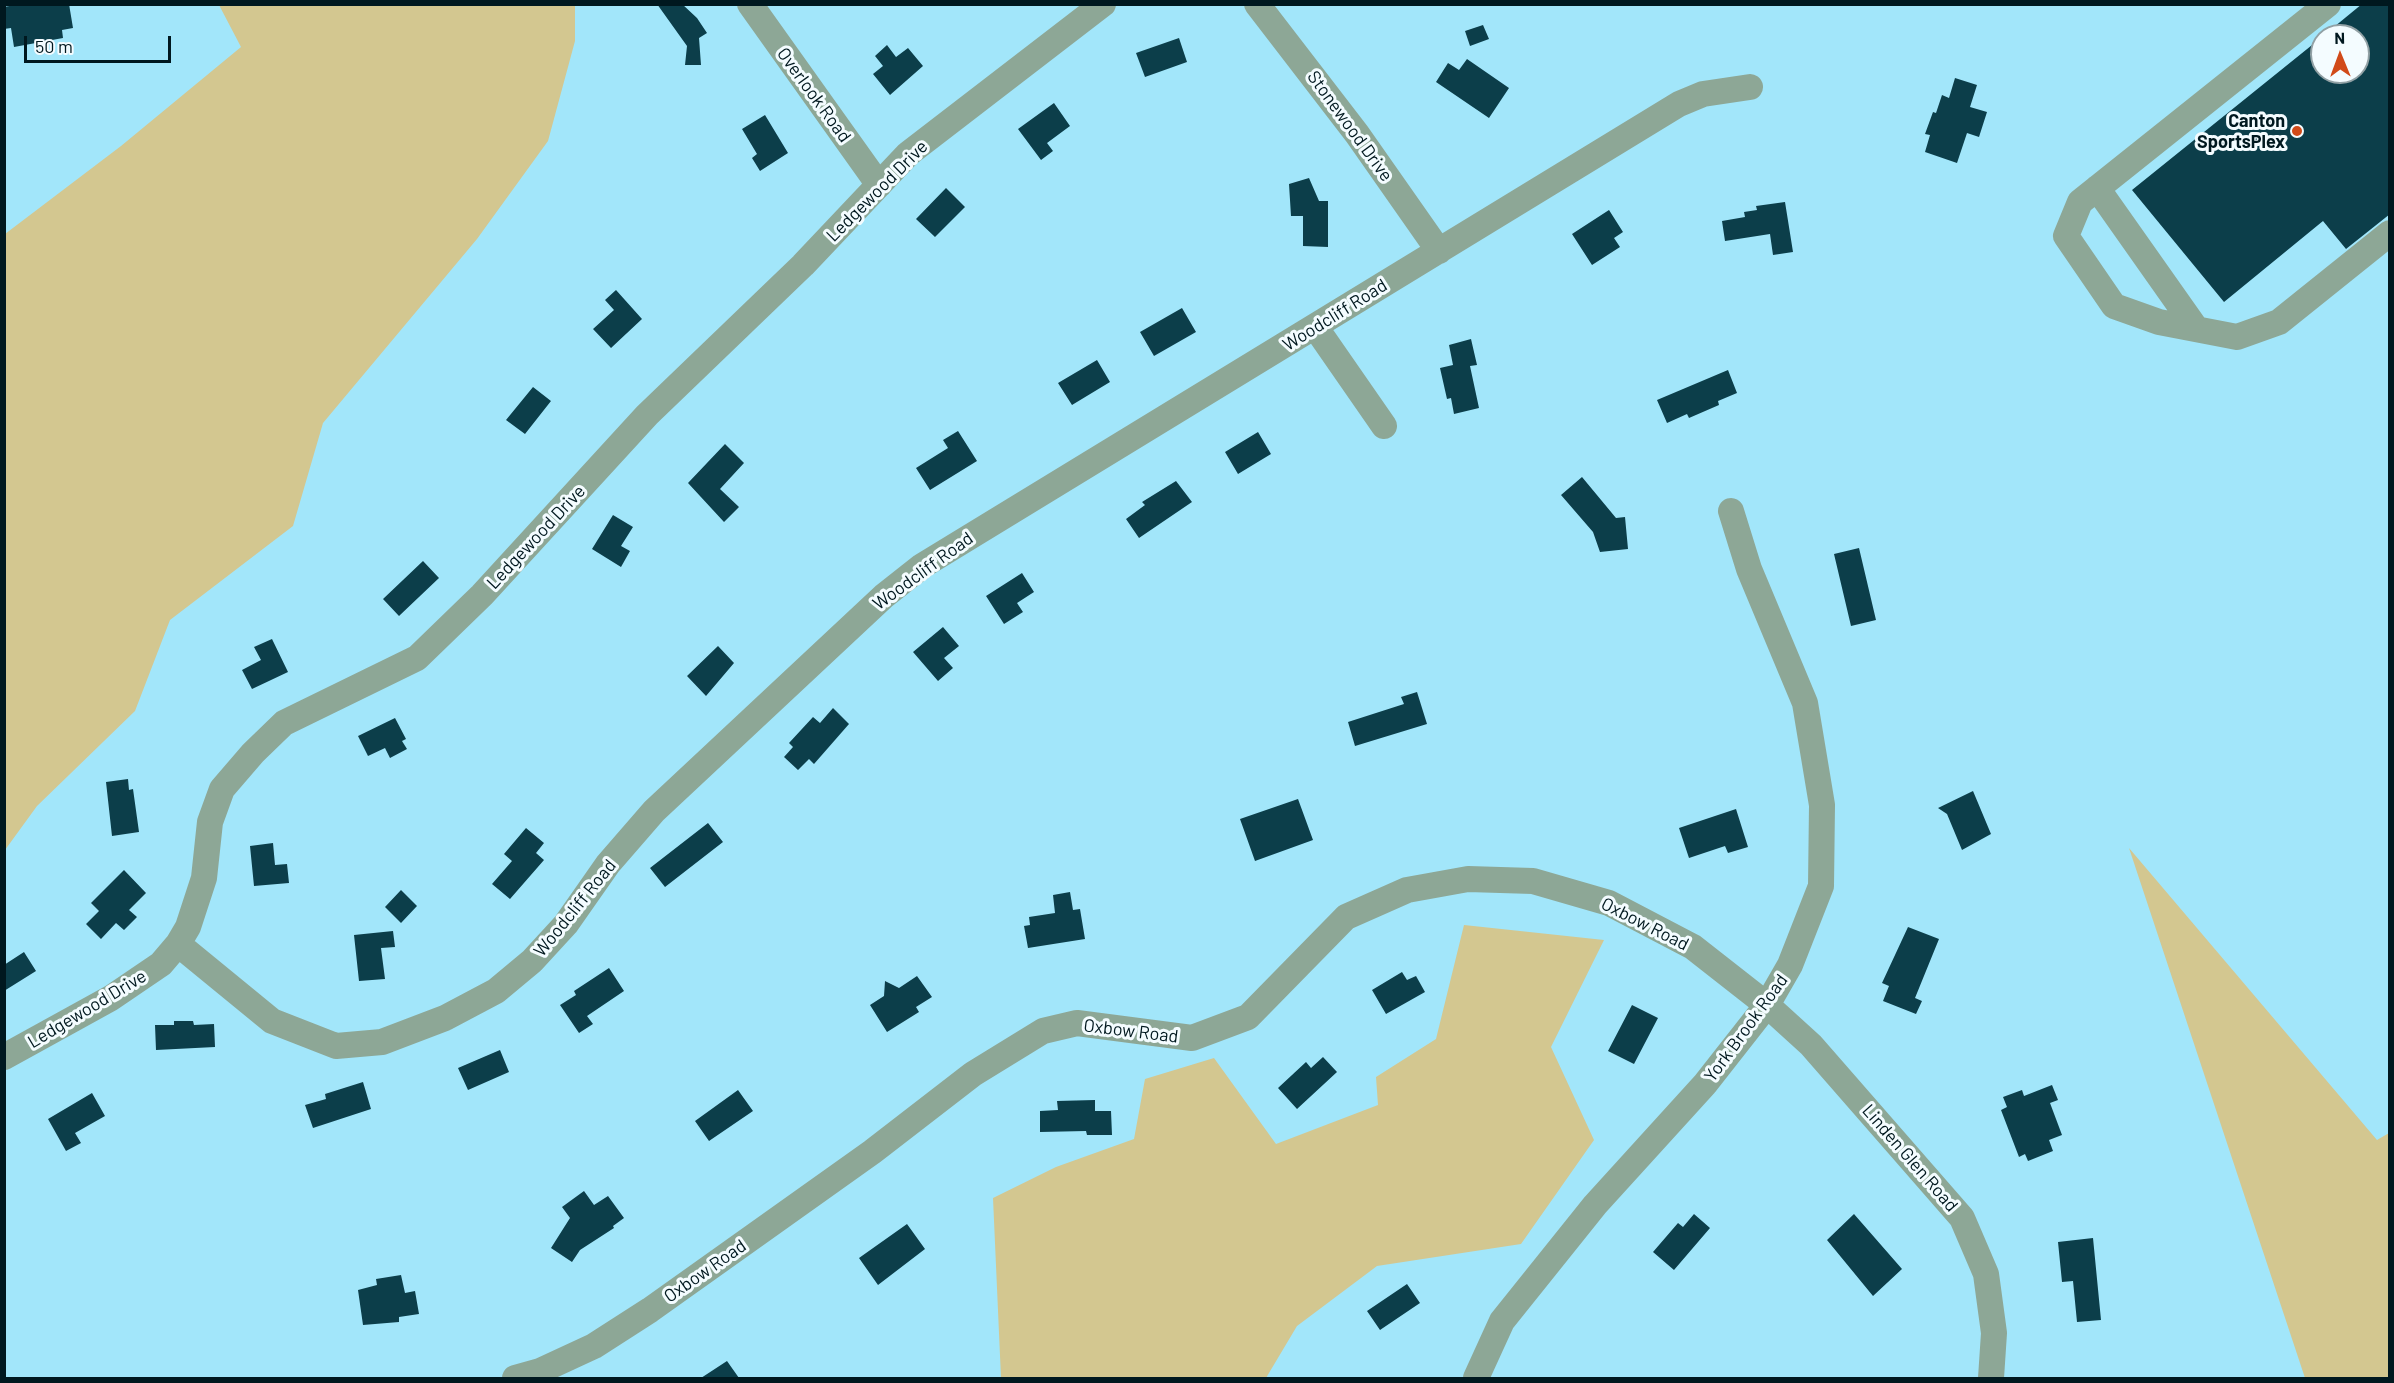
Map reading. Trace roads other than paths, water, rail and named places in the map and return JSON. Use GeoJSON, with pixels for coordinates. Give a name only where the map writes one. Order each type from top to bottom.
{"type":"FeatureCollection","features":[{"type":"Feature","properties":{"kind":"street","name":"Overlook Road"},"geometry":{"type":"LineString","coordinates":[[750,4],[879,184]]}},
{"type":"Feature","properties":{"kind":"street","name":"Ledgewood Drive"},"geometry":{"type":"LineString","coordinates":[[4,1057],[111,998],[162,964],[188,927],[204,878],[210,822],[222,789],[253,753],[284,723],[417,658],[482,595],[647,415],[803,265],[908,154],[1103,4]]}},
{"type":"Feature","properties":{"kind":"street","name":"Stonewood Drive"},"geometry":{"type":"LineString","coordinates":[[1257,4],[1357,134],[1438,251]]}},
{"type":"Feature","properties":{"kind":"street"},"geometry":{"type":"LineString","coordinates":[[2328,4],[2080,202],[2066,236],[2114,306],[2159,322],[2195,327],[2238,337],[2279,322],[2390,233]]}},
{"type":"Feature","properties":{"kind":"street","name":"Woodcliff Road"},"geometry":{"type":"LineString","coordinates":[[178,944],[272,1021],[336,1046],[382,1042],[445,1018],[496,991],[532,961],[566,924],[608,864],[654,811],[884,596],[965,538],[1316,328],[1679,104],[1719,90],[1750,87]]}},
{"type":"Feature","properties":{"kind":"street"},"geometry":{"type":"LineString","coordinates":[[2097,188],[2195,327]]}},
{"type":"Feature","properties":{"kind":"street"},"geometry":{"type":"LineString","coordinates":[[1316,328],[1384,426]]}},
{"type":"Feature","properties":{"kind":"street","name":"York Brook Road"},"geometry":{"type":"LineString","coordinates":[[1476,1378],[1502,1321],[1595,1204],[1705,1084],[1767,1005],[1791,965],[1821,886],[1822,805],[1805,703],[1749,569],[1731,511]]}},
{"type":"Feature","properties":{"kind":"street","name":"Oxbow Road"},"geometry":{"type":"LineString","coordinates":[[515,1378],[540,1371],[594,1346],[650,1310],[872,1152],[973,1074],[1043,1031],[1077,1023],[1192,1038],[1248,1017],[1346,917],[1407,890],[1468,879],[1533,881],[1610,903],[1693,947],[1767,1005]]}},
{"type":"Feature","properties":{"kind":"street","name":"Linden Glen Road"},"geometry":{"type":"LineString","coordinates":[[1767,1005],[1811,1045],[1962,1218],[1986,1274],[1994,1333],[1991,1378]]}},
{"type":"Feature","properties":{"kind":"place","name":"Canton SportsPlex"},"geometry":{"type":"Point","coordinates":[2297,131]}}]}
